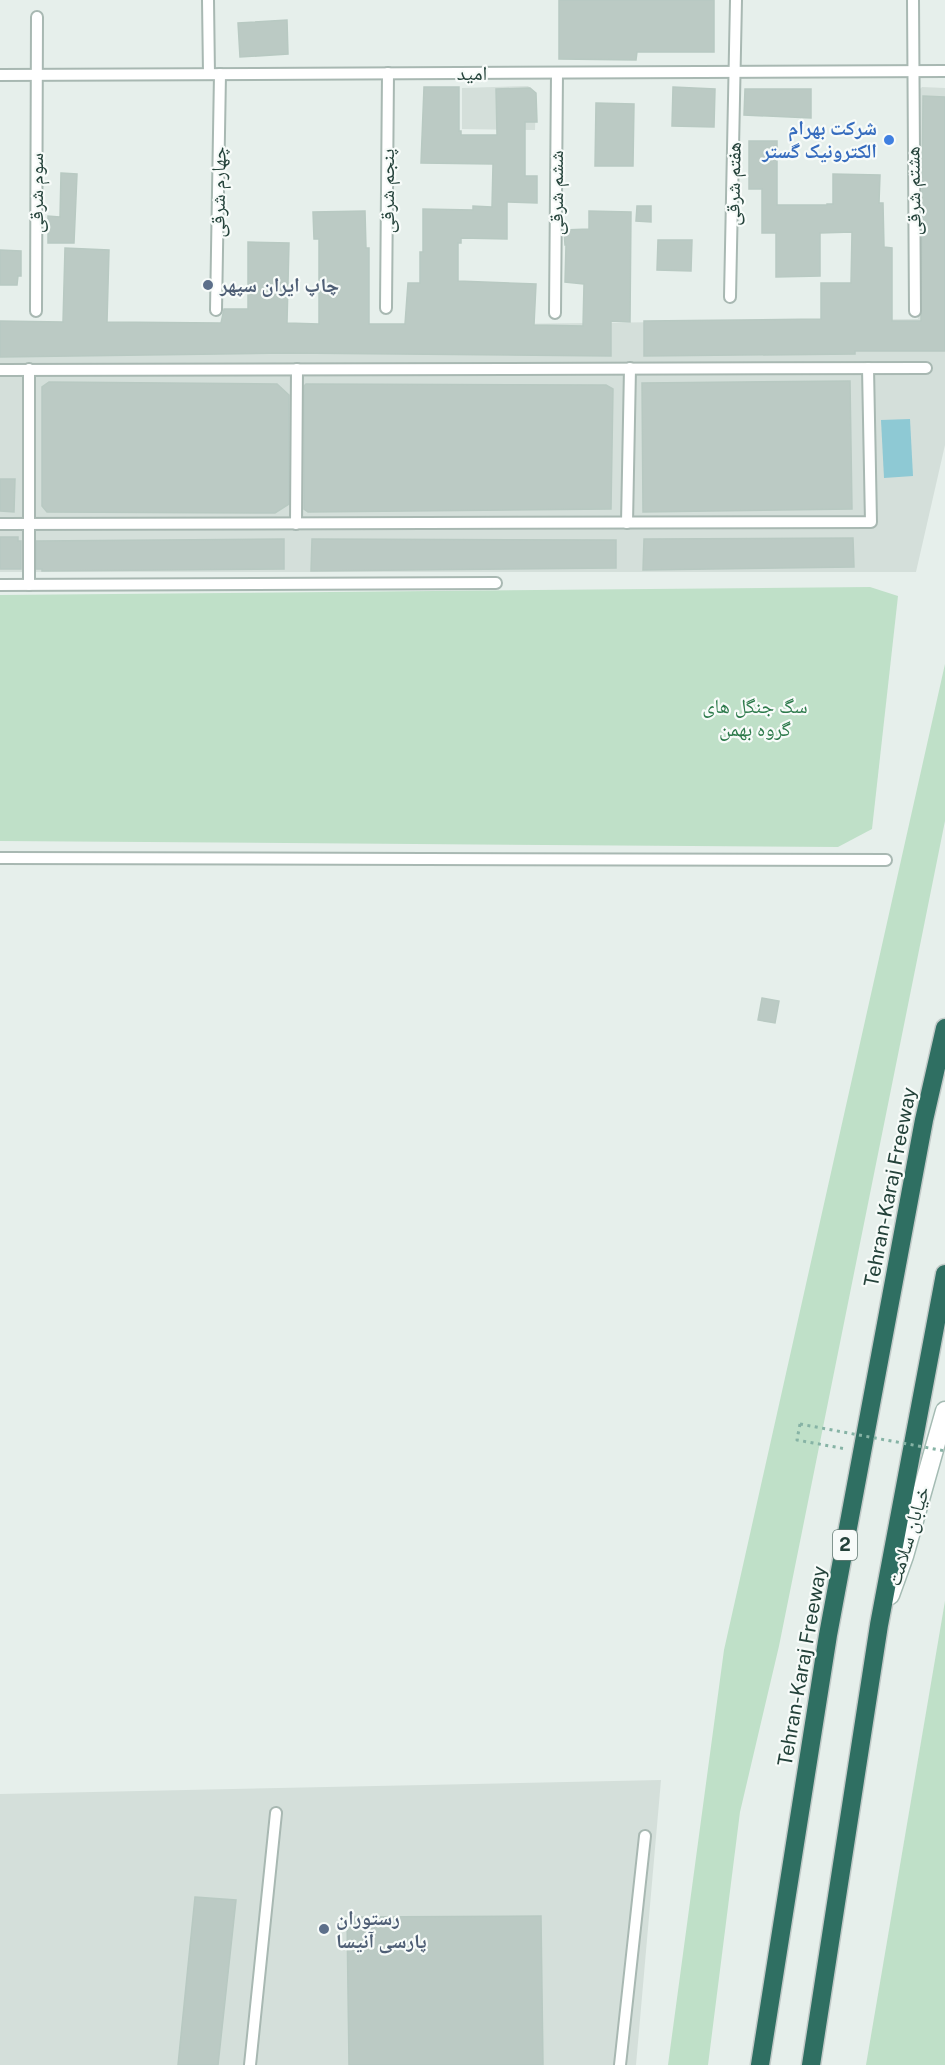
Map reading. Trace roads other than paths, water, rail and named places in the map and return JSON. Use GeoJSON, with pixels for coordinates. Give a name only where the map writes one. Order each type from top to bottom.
{"type":"FeatureCollection","features":[{"type":"Feature","properties":{"kind":"highway","name":"Tehran-Karaj Freeway"},"geometry":{"type":"LineString","coordinates":[[760,2065],[828,1635],[924,1120],[945,1028]]}},
{"type":"Feature","properties":{"kind":"highway"},"geometry":{"type":"LineString","coordinates":[[811,2065],[879,1625],[945,1274]]}},
{"type":"Feature","properties":{"kind":"main road","name":"خیابان سلامت"},"geometry":{"type":"LineString","coordinates":[[879,1625],[904,1556],[945,1411]]}},
{"type":"Feature","properties":{"kind":"lane","name":"چهارم شرقی"},"geometry":{"type":"LineString","coordinates":[[208,0],[215,74],[216,310]]}},
{"type":"Feature","properties":{"kind":"lane","name":"هفتم شرقی"},"geometry":{"type":"LineString","coordinates":[[730,297],[736,0]]}},
{"type":"Feature","properties":{"kind":"lane","name":"هشتم شرقی"},"geometry":{"type":"LineString","coordinates":[[913,0],[915,311]]}},
{"type":"Feature","properties":{"kind":"lane","name":"سوم شرقی"},"geometry":{"type":"LineString","coordinates":[[36,311],[37,17]]}},
{"type":"Feature","properties":{"kind":"lane","name":"امید"},"geometry":{"type":"LineString","coordinates":[[0,75],[945,71]]}},
{"type":"Feature","properties":{"kind":"lane","name":"ششم شرقی"},"geometry":{"type":"LineString","coordinates":[[555,313],[557,73]]}},
{"type":"Feature","properties":{"kind":"lane","name":"پنجم شرقی"},"geometry":{"type":"LineString","coordinates":[[386,308],[388,74]]}},
{"type":"Feature","properties":{"kind":"lane"},"geometry":{"type":"LineString","coordinates":[[627,523],[630,368]]}},
{"type":"Feature","properties":{"kind":"lane"},"geometry":{"type":"LineString","coordinates":[[0,524],[871,522],[868,368]]}},
{"type":"Feature","properties":{"kind":"lane"},"geometry":{"type":"LineString","coordinates":[[0,370],[926,368]]}},
{"type":"Feature","properties":{"kind":"lane"},"geometry":{"type":"LineString","coordinates":[[29,369],[29,585]]}},
{"type":"Feature","properties":{"kind":"lane"},"geometry":{"type":"LineString","coordinates":[[296,524],[297,369]]}},
{"type":"Feature","properties":{"kind":"lane"},"geometry":{"type":"LineString","coordinates":[[0,585],[496,583]]}},
{"type":"Feature","properties":{"kind":"lane"},"geometry":{"type":"LineString","coordinates":[[0,858],[886,860]]}},
{"type":"Feature","properties":{"kind":"lane"},"geometry":{"type":"LineString","coordinates":[[250,2065],[276,1813]]}},
{"type":"Feature","properties":{"kind":"lane"},"geometry":{"type":"LineString","coordinates":[[620,2065],[645,1836]]}},
{"type":"Feature","properties":{"kind":"water"},"geometry":{"type":"Polygon","coordinates":[[[910,419],[913,476],[884,478],[881,420],[910,419]]]}},
{"type":"Feature","properties":{"kind":"place","name":"شرکت بهرام الکترونیک گستر"},"geometry":{"type":"Point","coordinates":[889,140]}},
{"type":"Feature","properties":{"kind":"place","name":"چاپ ایران سپهر"},"geometry":{"type":"Point","coordinates":[208,285]}},
{"type":"Feature","properties":{"kind":"place","name":"رستوران پارسی آنیسا"},"geometry":{"type":"Point","coordinates":[324,1929]}},
{"type":"Feature","properties":{"kind":"park label","name":"سگ جنگل های گروه بهمن"},"geometry":{"type":"Point","coordinates":[755,718]}}]}
